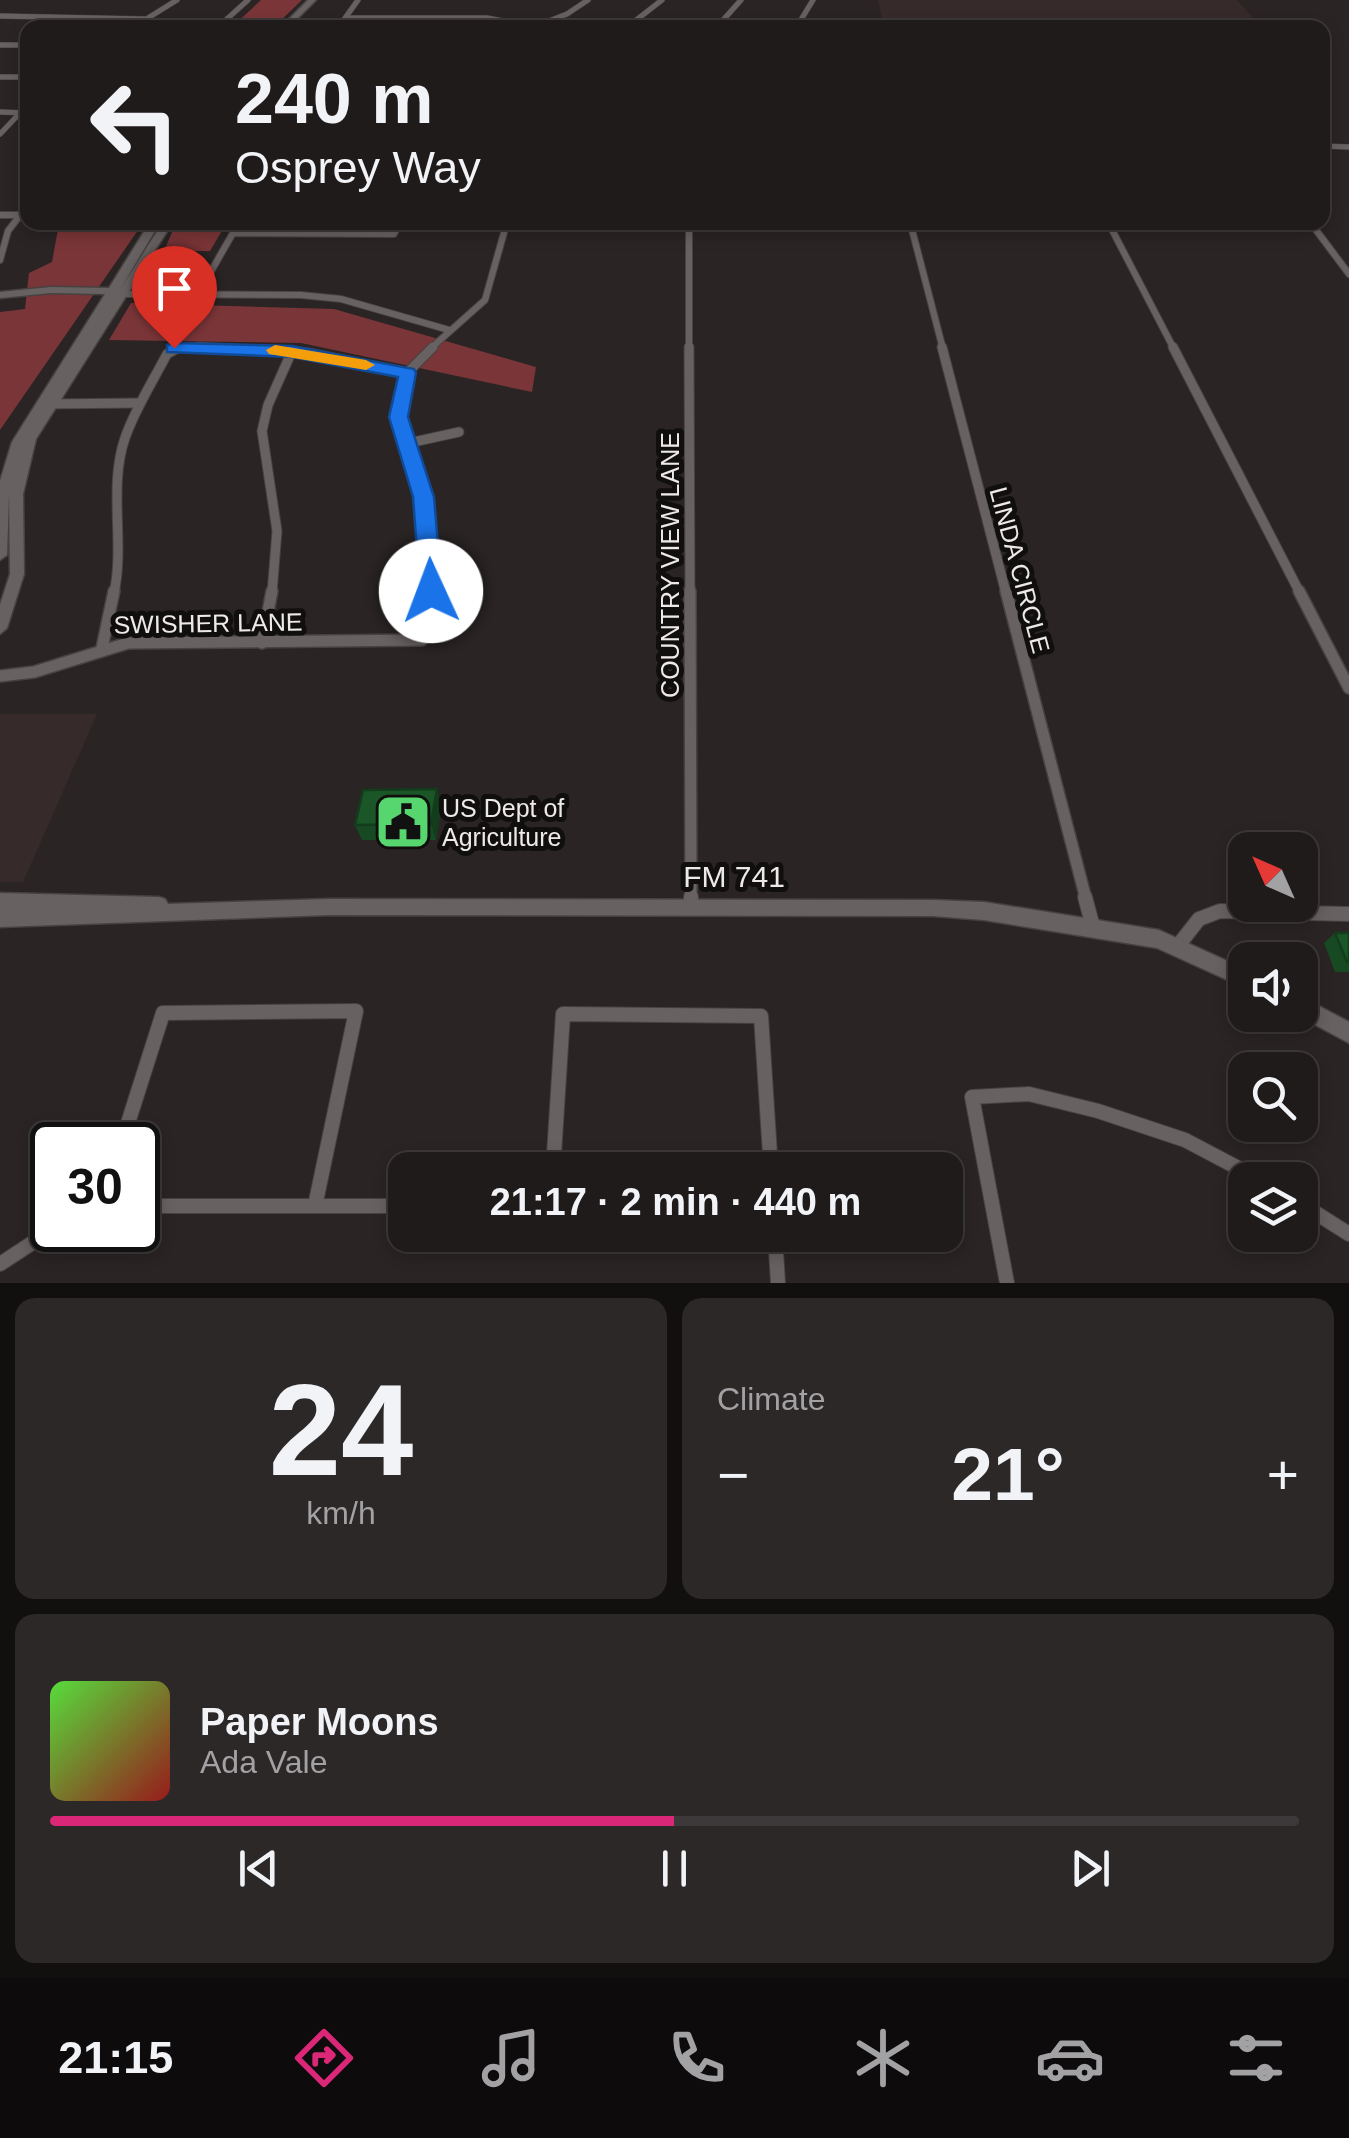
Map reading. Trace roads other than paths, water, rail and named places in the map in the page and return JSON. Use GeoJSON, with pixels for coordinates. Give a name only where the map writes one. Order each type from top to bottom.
{"type":"FeatureCollection","features":[{"type":"Feature","properties":{"kind":"street"},"geometry":{"type":"LineString","coordinates":[[0,16],[146,19],[177,0]]}},
{"type":"Feature","properties":{"kind":"street"},"geometry":{"type":"LineString","coordinates":[[225,20],[248,0]]}},
{"type":"Feature","properties":{"kind":"street"},"geometry":{"type":"LineString","coordinates":[[292,20],[316,0]]}},
{"type":"Feature","properties":{"kind":"street"},"geometry":{"type":"LineString","coordinates":[[299,20],[316,0]]}},
{"type":"Feature","properties":{"kind":"street"},"geometry":{"type":"LineString","coordinates":[[347,18],[358,0]]}},
{"type":"Feature","properties":{"kind":"street"},"geometry":{"type":"LineString","coordinates":[[553,20],[586,0]]}},
{"type":"Feature","properties":{"kind":"street"},"geometry":{"type":"LineString","coordinates":[[636,20],[662,0]]}},
{"type":"Feature","properties":{"kind":"street"},"geometry":{"type":"LineString","coordinates":[[723,20],[741,0]]}},
{"type":"Feature","properties":{"kind":"street"},"geometry":{"type":"LineString","coordinates":[[347,18],[498,20]]}},
{"type":"Feature","properties":{"kind":"street"},"geometry":{"type":"LineString","coordinates":[[0,134],[20,116]]}},
{"type":"Feature","properties":{"kind":"street"},"geometry":{"type":"LineString","coordinates":[[0,214],[20,215]]}},
{"type":"Feature","properties":{"kind":"street"},"geometry":{"type":"LineString","coordinates":[[0,260],[8,231],[20,215]]}},
{"type":"Feature","properties":{"kind":"street"},"geometry":{"type":"LineString","coordinates":[[0,555],[7,474],[18,442],[46,404],[150,230]]}},
{"type":"Feature","properties":{"kind":"street"},"geometry":{"type":"LineString","coordinates":[[113,294],[162,230]]}},
{"type":"Feature","properties":{"kind":"street"},"geometry":{"type":"LineString","coordinates":[[198,294],[233,233],[394,234],[396,230]]}},
{"type":"Feature","properties":{"kind":"street"},"geometry":{"type":"LineString","coordinates":[[458,432],[409,442],[398,417],[408,373],[485,300],[505,230]]}},
{"type":"Feature","properties":{"kind":"street","name":"COUNTRY VIEW LANE"},"geometry":{"type":"LineString","coordinates":[[690,230],[691,907]]}},
{"type":"Feature","properties":{"kind":"street","name":"LINDA CIRCLE"},"geometry":{"type":"LineString","coordinates":[[912,230],[1093,927]]}},
{"type":"Feature","properties":{"kind":"street"},"geometry":{"type":"LineString","coordinates":[[1112,230],[1349,688]]}},
{"type":"Feature","properties":{"kind":"street"},"geometry":{"type":"LineString","coordinates":[[1316,230],[1349,274]]}},
{"type":"Feature","properties":{"kind":"street"},"geometry":{"type":"LineString","coordinates":[[0,297],[198,294],[342,299],[449,330]]}},
{"type":"Feature","properties":{"kind":"street"},"geometry":{"type":"LineString","coordinates":[[102,648],[120,564],[119,465],[128,427],[174,348],[292,352],[408,373]]}},
{"type":"Feature","properties":{"kind":"street"},"geometry":{"type":"LineString","coordinates":[[262,643],[273,588],[276,532],[262,431],[268,406],[292,352]]}},
{"type":"Feature","properties":{"kind":"street"},"geometry":{"type":"LineString","coordinates":[[46,404],[140,403]]}},
{"type":"Feature","properties":{"kind":"street"},"geometry":{"type":"LineString","coordinates":[[0,628],[17,574],[19,471],[46,404]]}},
{"type":"Feature","properties":{"kind":"street","name":"SWISHER LANE"},"geometry":{"type":"LineString","coordinates":[[0,676],[52,670],[102,648],[128,643],[422,640],[428,630],[432,566],[424,497],[409,442]]}},
{"type":"Feature","properties":{"kind":"street","name":"FM 741"},"geometry":{"type":"LineString","coordinates":[[0,901],[212,909],[934,908],[1093,927],[1177,947],[1228,971]]}},
{"type":"Feature","properties":{"kind":"street","name":"FM 741"},"geometry":{"type":"LineString","coordinates":[[0,918],[200,913],[212,909]]}},
{"type":"Feature","properties":{"kind":"street"},"geometry":{"type":"LineString","coordinates":[[1177,947],[1199,920],[1220,912],[1349,914]]}},
{"type":"Feature","properties":{"kind":"street"},"geometry":{"type":"LineString","coordinates":[[128,1122],[163,1012],[356,1011],[315,1206]]}},
{"type":"Feature","properties":{"kind":"street"},"geometry":{"type":"LineString","coordinates":[[554,1152],[563,1014],[761,1016],[771,1152]]}},
{"type":"Feature","properties":{"kind":"street"},"geometry":{"type":"LineString","coordinates":[[1318,1016],[1349,1033]]}},
{"type":"Feature","properties":{"kind":"street"},"geometry":{"type":"LineString","coordinates":[[1007,1283],[972,1098],[1030,1094],[1098,1111],[1185,1140],[1228,1163]]}},
{"type":"Feature","properties":{"kind":"street"},"geometry":{"type":"LineString","coordinates":[[160,1206],[388,1206]]}},
{"type":"Feature","properties":{"kind":"street"},"geometry":{"type":"LineString","coordinates":[[1318,1214],[1349,1234]]}},
{"type":"Feature","properties":{"kind":"street"},"geometry":{"type":"LineString","coordinates":[[0,1264],[30,1244]]}},
{"type":"Feature","properties":{"kind":"street"},"geometry":{"type":"LineString","coordinates":[[776,1252],[778,1283]]}},
{"type":"Feature","properties":{"kind":"place","name":"US Dept of Agriculture"},"geometry":{"type":"Point","coordinates":[403,822]}}]}
